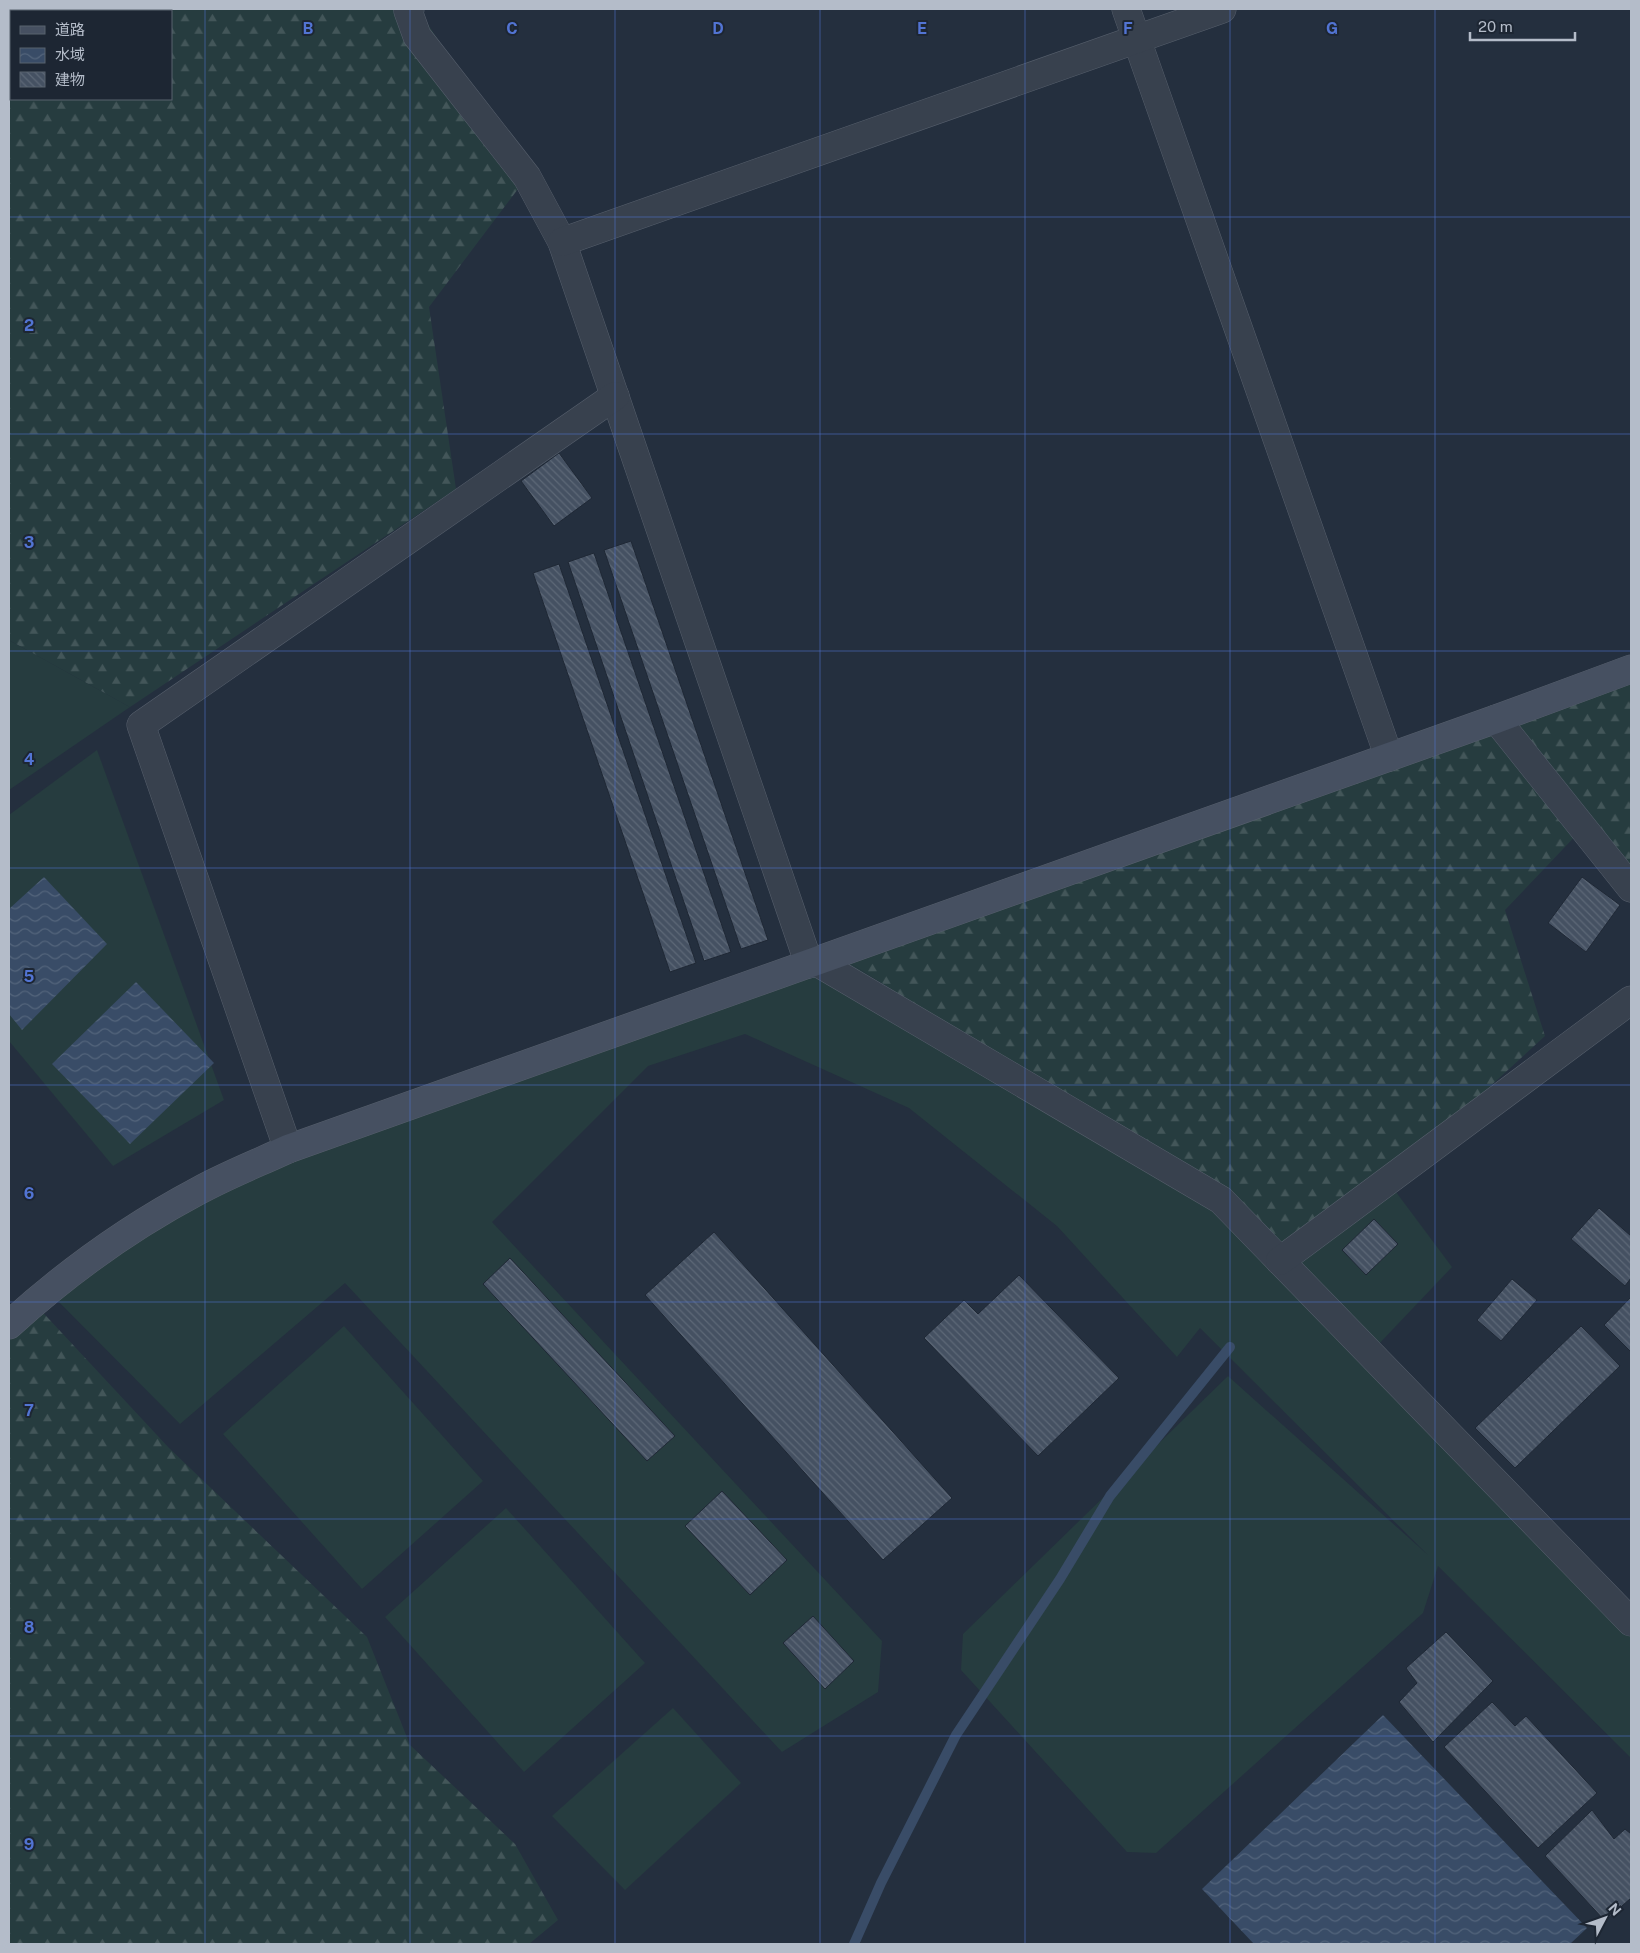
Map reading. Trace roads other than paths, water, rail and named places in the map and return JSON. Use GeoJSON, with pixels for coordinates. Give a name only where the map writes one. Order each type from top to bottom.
{"type":"FeatureCollection","features":[{"type":"Feature","properties":{"kind":"street"},"geometry":{"type":"LineString","coordinates":[[410,9],[408,11],[417,36],[527,177],[562,242],[812,963],[1221,1200],[1631,1622]]}},
{"type":"Feature","properties":{"kind":"street"},"geometry":{"type":"LineString","coordinates":[[1126,9],[1389,757]]}},
{"type":"Feature","properties":{"kind":"street"},"geometry":{"type":"LineString","coordinates":[[562,242],[1222,9]]}},
{"type":"Feature","properties":{"kind":"street"},"geometry":{"type":"LineString","coordinates":[[288,1149],[142,725],[615,396]]}},
{"type":"Feature","properties":{"kind":"street"},"geometry":{"type":"LineString","coordinates":[[9,1325],[34,1302],[122,1236],[198,1190],[288,1149],[1496,719],[1631,669]]}},
{"type":"Feature","properties":{"kind":"street"},"geometry":{"type":"LineString","coordinates":[[1496,719],[1631,888]]}},
{"type":"Feature","properties":{"kind":"street"},"geometry":{"type":"LineString","coordinates":[[1280,1261],[1631,1000]]}},
{"type":"Feature","properties":{"kind":"water"},"geometry":{"type":"Polygon","coordinates":[[[44,877],[107,944],[22,1030],[9,1014],[9,909],[44,877]]]}},
{"type":"Feature","properties":{"kind":"water"},"geometry":{"type":"Polygon","coordinates":[[[136,982],[214,1063],[130,1144],[52,1064],[136,982]]]}},
{"type":"Feature","properties":{"kind":"water"},"geometry":{"type":"Polygon","coordinates":[[[1383,1715],[1587,1928],[1570,1944],[1254,1944],[1202,1889],[1383,1715]]]}},
{"type":"Feature","properties":{"kind":"waterway"},"geometry":{"type":"LineString","coordinates":[[854,1944],[881,1883],[956,1735],[1060,1579],[1110,1496],[1230,1347]]}}]}
